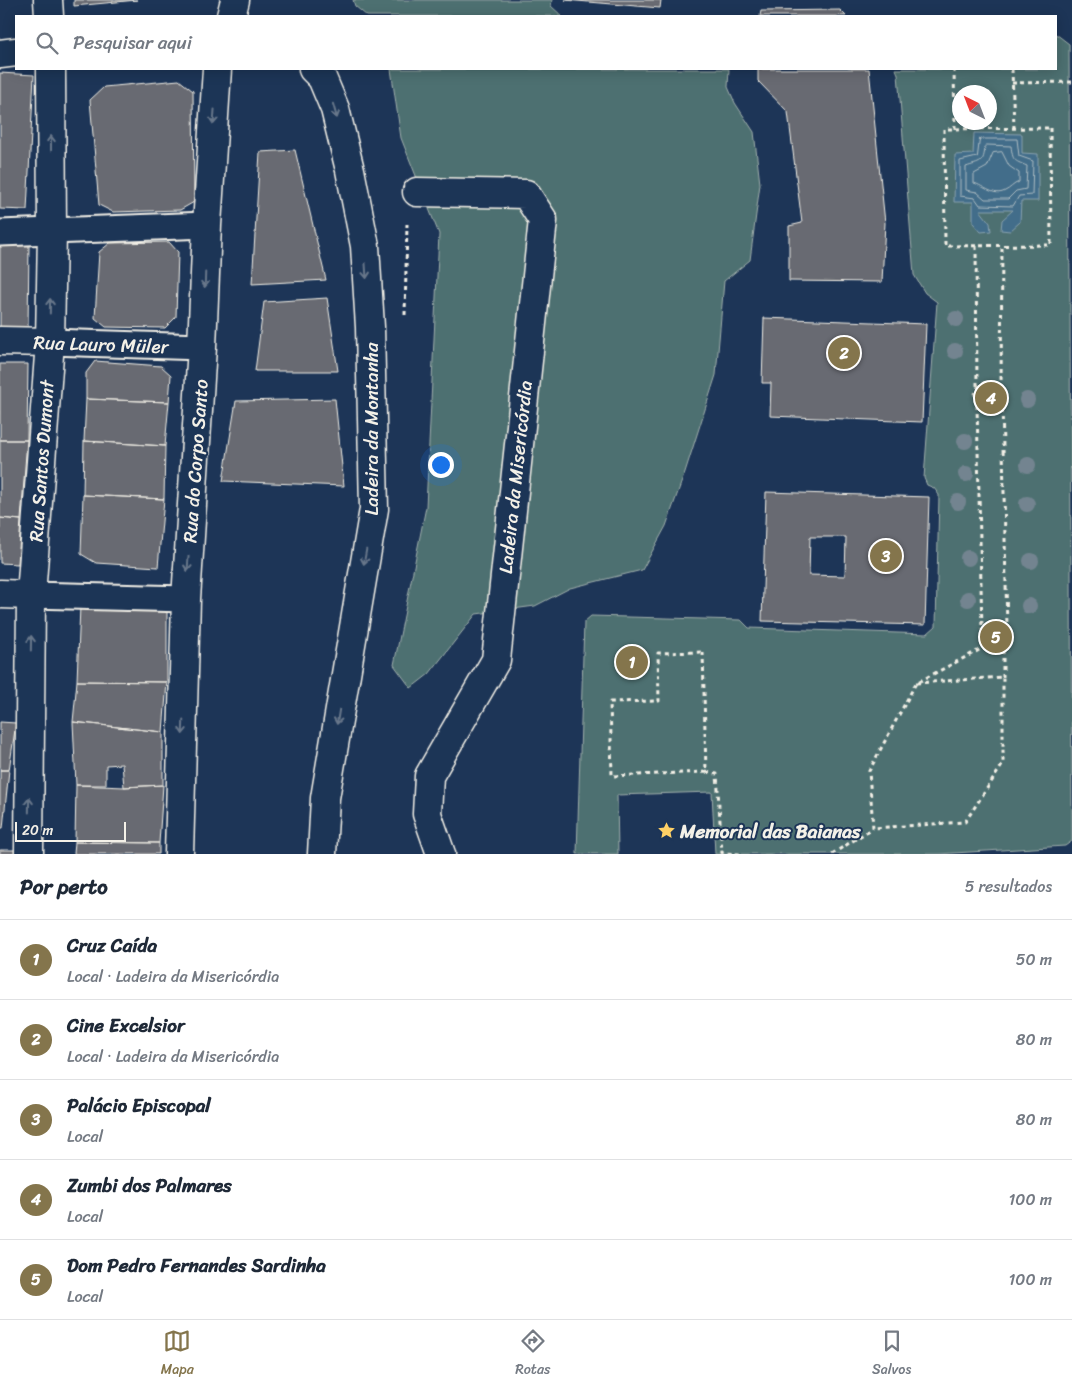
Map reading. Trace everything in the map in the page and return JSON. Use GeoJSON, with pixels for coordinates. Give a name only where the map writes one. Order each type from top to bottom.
{"type":"FeatureCollection","features":[{"type":"Feature","properties":{"kind":"street"},"geometry":{"type":"LineString","coordinates":[[48,0],[49,15]]}},
{"type":"Feature","properties":{"kind":"street"},"geometry":{"type":"LineString","coordinates":[[232,15],[235,0]]}},
{"type":"Feature","properties":{"kind":"street"},"geometry":{"type":"LineString","coordinates":[[0,54],[15,52]]}},
{"type":"Feature","properties":{"kind":"street","name":"Rua Santos Dumont"},"geometry":{"type":"LineString","coordinates":[[29,854],[31,595],[50,342],[52,232],[51,70]]}},
{"type":"Feature","properties":{"kind":"street","name":"Rua do Corpo Santo"},"geometry":{"type":"LineString","coordinates":[[180,854],[186,600],[217,70]]}},
{"type":"Feature","properties":{"kind":"street","name":"Ladeira da Montanha"},"geometry":{"type":"LineString","coordinates":[[314,70],[322,78],[334,109],[350,170],[364,246],[370,327],[374,509],[325,798],[322,854]]}},
{"type":"Feature","properties":{"kind":"street","name":"Ladeira da Misericórdia"},"geometry":{"type":"LineString","coordinates":[[417,192],[526,194],[543,220],[496,660],[429,776],[427,814],[441,854]]}},
{"type":"Feature","properties":{"kind":"street"},"geometry":{"type":"LineString","coordinates":[[0,233],[207,225]]}},
{"type":"Feature","properties":{"kind":"street","name":"Rua Lauro Müler"},"geometry":{"type":"LineString","coordinates":[[0,341],[202,347]]}},
{"type":"Feature","properties":{"kind":"street"},"geometry":{"type":"LineString","coordinates":[[0,594],[186,600]]}},
{"type":"Feature","properties":{"kind":"path"},"geometry":{"type":"LineString","coordinates":[[954,70],[954,85]]}},
{"type":"Feature","properties":{"kind":"path"},"geometry":{"type":"LineString","coordinates":[[1012,70],[1014,128]]}},
{"type":"Feature","properties":{"kind":"path"},"geometry":{"type":"LineString","coordinates":[[1012,83],[1072,82]]}},
{"type":"Feature","properties":{"kind":"path"},"geometry":{"type":"LineString","coordinates":[[952,129],[944,129],[945,246],[1051,245],[1050,128],[997,128]]}},
{"type":"Feature","properties":{"kind":"path"},"geometry":{"type":"LineString","coordinates":[[976,246],[977,387],[974,396],[977,405],[982,638],[984,646],[993,651],[1003,649]]}},
{"type":"Feature","properties":{"kind":"path"},"geometry":{"type":"LineString","coordinates":[[832,854],[873,828],[964,822],[1003,764],[1003,649],[1008,642],[1009,633],[1007,629],[1003,393],[1001,388],[1002,246]]}},
{"type":"Feature","properties":{"kind":"path"},"geometry":{"type":"LineString","coordinates":[[977,387],[981,384],[994,382],[1001,388]]}},
{"type":"Feature","properties":{"kind":"path"},"geometry":{"type":"LineString","coordinates":[[977,405],[988,410],[996,408],[1002,402]]}},
{"type":"Feature","properties":{"kind":"path"},"geometry":{"type":"LineString","coordinates":[[982,633],[987,626],[995,623],[1007,629]]}},
{"type":"Feature","properties":{"kind":"path"},"geometry":{"type":"LineString","coordinates":[[873,828],[869,771],[916,683],[984,646]]}},
{"type":"Feature","properties":{"kind":"path"},"geometry":{"type":"LineString","coordinates":[[706,772],[703,652],[658,654],[659,701],[610,702],[612,776],[706,772],[717,774],[722,853],[740,854]]}},
{"type":"Feature","properties":{"kind":"path"},"geometry":{"type":"LineString","coordinates":[[916,683],[1003,677]]}},
{"type":"Feature","properties":{"kind":"green space"},"geometry":{"type":"Polygon","coordinates":[[[353,0],[552,0],[551,6],[561,15],[366,15],[355,6],[353,0]]]}},
{"type":"Feature","properties":{"kind":"green space"},"geometry":{"type":"Polygon","coordinates":[[[1057,35],[1069,44],[1072,841],[1065,846],[938,854],[715,854],[712,792],[617,795],[618,854],[577,854],[584,622],[591,616],[741,620],[749,628],[927,634],[936,626],[939,495],[934,488],[927,485],[924,478],[937,302],[925,293],[914,275],[896,70],[1057,70],[1057,35]]]}},
{"type":"Feature","properties":{"kind":"green space"},"geometry":{"type":"Polygon","coordinates":[[[391,70],[729,70],[728,87],[735,103],[754,132],[760,184],[750,260],[724,281],[716,375],[666,526],[642,570],[570,588],[535,606],[476,614],[429,674],[411,688],[394,665],[426,507],[439,234],[401,138],[391,70]]]}},
{"type":"Feature","properties":{"kind":"water"},"geometry":{"type":"Polygon","coordinates":[[[974,133],[1022,134],[1022,153],[1038,154],[1038,201],[1021,201],[1020,222],[1010,231],[1001,230],[1002,220],[1013,210],[980,210],[990,223],[991,231],[981,232],[973,223],[973,202],[954,202],[955,155],[973,154],[974,133]]]}},
{"type":"Feature","properties":{"kind":"building"},"geometry":{"type":"Polygon","coordinates":[[[74,0],[137,0],[74,6],[74,0]]]}},
{"type":"Feature","properties":{"kind":"building"},"geometry":{"type":"Polygon","coordinates":[[[565,0],[661,0],[660,8],[565,0]]]}},
{"type":"Feature","properties":{"kind":"building"},"geometry":{"type":"Polygon","coordinates":[[[840,10],[845,15],[760,15],[761,11],[840,10]]]}},
{"type":"Feature","properties":{"kind":"building"},"geometry":{"type":"Polygon","coordinates":[[[758,70],[869,70],[885,223],[882,282],[789,281],[789,226],[802,223],[788,112],[758,81],[758,70]]]}},
{"type":"Feature","properties":{"kind":"building"},"geometry":{"type":"Polygon","coordinates":[[[0,73],[34,75],[27,210],[0,209],[0,73]]]}},
{"type":"Feature","properties":{"kind":"building"},"geometry":{"type":"Polygon","coordinates":[[[179,80],[193,91],[194,202],[180,210],[113,212],[99,205],[90,100],[104,87],[179,80]]]}},
{"type":"Feature","properties":{"kind":"building"},"geometry":{"type":"Polygon","coordinates":[[[295,150],[326,280],[252,284],[260,152],[295,150]]]}},
{"type":"Feature","properties":{"kind":"building"},"geometry":{"type":"Polygon","coordinates":[[[169,242],[178,252],[176,317],[165,328],[106,327],[95,318],[99,252],[110,243],[169,242]]]}},
{"type":"Feature","properties":{"kind":"building"},"geometry":{"type":"Polygon","coordinates":[[[0,245],[29,245],[28,328],[0,328],[0,245]]]}},
{"type":"Feature","properties":{"kind":"building"},"geometry":{"type":"Polygon","coordinates":[[[327,298],[338,371],[255,371],[264,302],[327,298]]]}},
{"type":"Feature","properties":{"kind":"building"},"geometry":{"type":"Polygon","coordinates":[[[764,318],[926,324],[922,422],[770,416],[771,383],[762,383],[764,318]]]}},
{"type":"Feature","properties":{"kind":"building"},"geometry":{"type":"Polygon","coordinates":[[[95,361],[161,366],[171,375],[169,402],[86,399],[86,373],[95,361]]]}},
{"type":"Feature","properties":{"kind":"building"},"geometry":{"type":"Polygon","coordinates":[[[0,364],[28,364],[27,440],[0,440],[0,364]]]}},
{"type":"Feature","properties":{"kind":"building"},"geometry":{"type":"Polygon","coordinates":[[[86,399],[169,402],[165,446],[84,441],[86,399]]]}},
{"type":"Feature","properties":{"kind":"building"},"geometry":{"type":"Polygon","coordinates":[[[335,399],[344,486],[223,481],[236,401],[335,399]]]}},
{"type":"Feature","properties":{"kind":"building"},"geometry":{"type":"Polygon","coordinates":[[[0,440],[27,440],[21,520],[0,518],[0,440]]]}},
{"type":"Feature","properties":{"kind":"building"},"geometry":{"type":"Polygon","coordinates":[[[84,441],[165,446],[164,499],[83,495],[84,441]]]}},
{"type":"Feature","properties":{"kind":"building"},"geometry":{"type":"Polygon","coordinates":[[[766,492],[929,497],[925,625],[762,621],[766,492]],[[810,537],[809,575],[845,576],[846,537],[810,537]]]}},
{"type":"Feature","properties":{"kind":"building"},"geometry":{"type":"Polygon","coordinates":[[[83,495],[164,499],[158,567],[96,563],[81,554],[83,495]]]}},
{"type":"Feature","properties":{"kind":"building"},"geometry":{"type":"Polygon","coordinates":[[[0,518],[21,520],[18,564],[0,563],[0,518]]]}},
{"type":"Feature","properties":{"kind":"building"},"geometry":{"type":"Polygon","coordinates":[[[80,606],[167,610],[167,682],[77,681],[80,606]]]}},
{"type":"Feature","properties":{"kind":"building"},"geometry":{"type":"Polygon","coordinates":[[[77,681],[167,682],[163,732],[73,722],[77,681]]]}},
{"type":"Feature","properties":{"kind":"building"},"geometry":{"type":"Polygon","coordinates":[[[0,722],[16,723],[9,770],[0,770],[0,722]]]}},
{"type":"Feature","properties":{"kind":"building"},"geometry":{"type":"Polygon","coordinates":[[[73,722],[163,732],[163,785],[124,787],[122,764],[106,765],[106,785],[76,785],[73,722]]]}},
{"type":"Feature","properties":{"kind":"building"},"geometry":{"type":"Polygon","coordinates":[[[0,770],[9,770],[3,828],[0,828],[0,770]]]}},
{"type":"Feature","properties":{"kind":"building"},"geometry":{"type":"Polygon","coordinates":[[[76,785],[124,787],[163,785],[159,843],[75,842],[76,785]]]}},
{"type":"Feature","properties":{"kind":"building"},"geometry":{"type":"Polygon","coordinates":[[[75,842],[159,843],[159,854],[74,854],[75,842]]]}},
{"type":"Feature","properties":{"kind":"building"},"geometry":{"type":"Polygon","coordinates":[[[0,850],[15,850],[15,854],[0,854],[0,850]]]}},
{"type":"Feature","properties":{"kind":"place","name":"Cine Excelsior"},"geometry":{"type":"Point","coordinates":[844,353]}},
{"type":"Feature","properties":{"kind":"place","name":"Zumbi dos Palmares"},"geometry":{"type":"Point","coordinates":[991,398]}},
{"type":"Feature","properties":{"kind":"place","name":"Palácio Episcopal"},"geometry":{"type":"Point","coordinates":[886,556]}},
{"type":"Feature","properties":{"kind":"place","name":"Dom Pedro Fernandes Sardinha"},"geometry":{"type":"Point","coordinates":[996,637]}},
{"type":"Feature","properties":{"kind":"place","name":"Cruz Caída"},"geometry":{"type":"Point","coordinates":[632,662]}},
{"type":"Feature","properties":{"kind":"place","name":"Memorial das Baianas"},"geometry":{"type":"Point","coordinates":[666,831]}}]}
